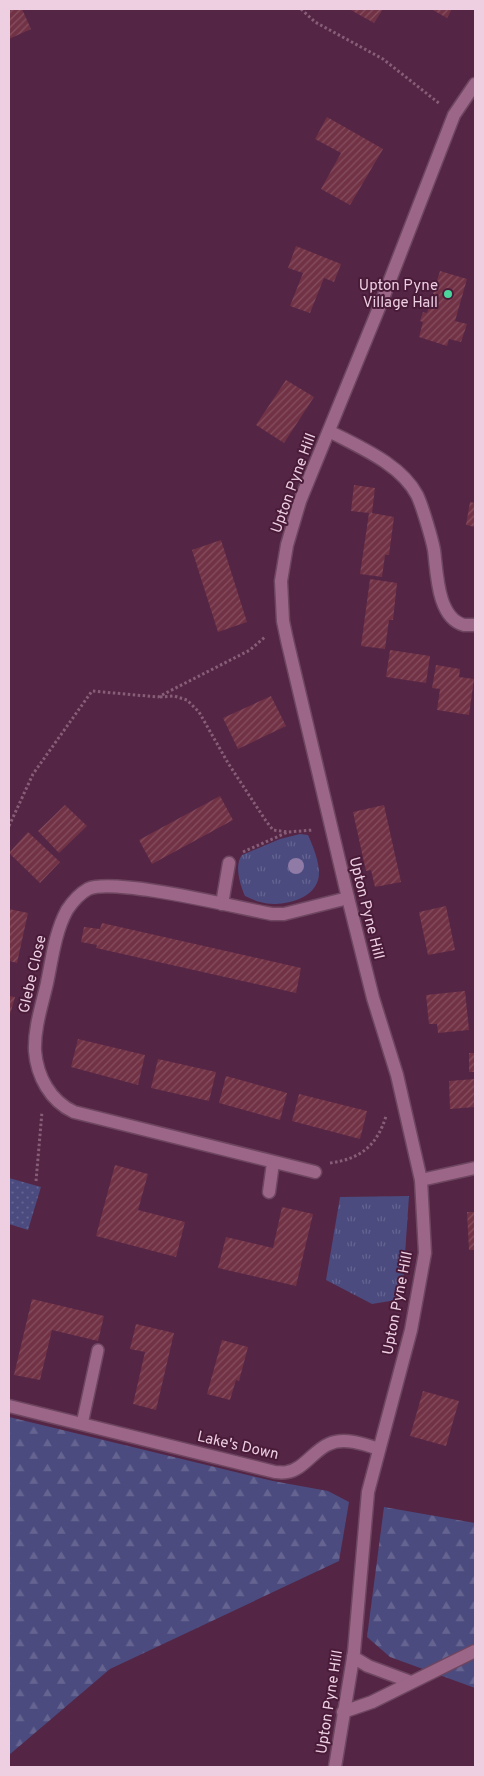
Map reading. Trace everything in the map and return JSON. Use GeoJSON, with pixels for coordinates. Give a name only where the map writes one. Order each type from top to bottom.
{"type":"FeatureCollection","features":[{"type":"Feature","properties":{"kind":"street","name":"Upton Pyne Hill"},"geometry":{"type":"LineString","coordinates":[[335,1767],[353,1657],[368,1492],[412,1330],[425,1253],[421,1180],[397,1074],[373,998],[331,832],[283,621],[281,580],[287,545],[300,501],[383,298],[454,115],[475,84]]}},
{"type":"Feature","properties":{"kind":"street"},"geometry":{"type":"LineString","coordinates":[[329,431],[382,459],[399,473],[417,495],[434,548],[440,596],[448,612],[455,619],[463,624],[475,625]]}},
{"type":"Feature","properties":{"kind":"street"},"geometry":{"type":"LineString","coordinates":[[222,904],[229,863]]}},
{"type":"Feature","properties":{"kind":"street","name":"Glebe Close"},"geometry":{"type":"LineString","coordinates":[[315,1172],[74,1112],[63,1107],[48,1090],[39,1070],[35,1052],[36,1032],[59,930],[75,898],[90,888],[99,886],[125,887],[272,914],[284,914],[348,898]]}},
{"type":"Feature","properties":{"kind":"street"},"geometry":{"type":"LineString","coordinates":[[269,1192],[273,1163]]}},
{"type":"Feature","properties":{"kind":"street"},"geometry":{"type":"LineString","coordinates":[[421,1180],[475,1168]]}},
{"type":"Feature","properties":{"kind":"street","name":"Lake's Down"},"geometry":{"type":"LineString","coordinates":[[9,1406],[275,1472],[287,1472],[295,1469],[329,1443],[341,1441],[379,1448]]}},
{"type":"Feature","properties":{"kind":"street"},"geometry":{"type":"LineString","coordinates":[[343,1712],[372,1702],[475,1651]]}},
{"type":"Feature","properties":{"kind":"street"},"geometry":{"type":"LineString","coordinates":[[353,1657],[368,1666],[411,1682]]}},
{"type":"Feature","properties":{"kind":"lane"},"geometry":{"type":"LineString","coordinates":[[82,1424],[98,1350]]}},
{"type":"Feature","properties":{"kind":"path"},"geometry":{"type":"LineString","coordinates":[[302,9],[315,22],[383,59],[454,115]]}},
{"type":"Feature","properties":{"kind":"path"},"geometry":{"type":"LineString","coordinates":[[158,697],[250,650],[283,621]]}},
{"type":"Feature","properties":{"kind":"path"},"geometry":{"type":"LineString","coordinates":[[9,826],[33,774],[92,691],[158,697],[174,696],[187,700],[199,712],[228,763],[273,830],[331,832]]}},
{"type":"Feature","properties":{"kind":"path"},"geometry":{"type":"LineString","coordinates":[[229,863],[238,854],[288,832]]}},
{"type":"Feature","properties":{"kind":"path"},"geometry":{"type":"LineString","coordinates":[[36,1181],[42,1112],[48,1090]]}},
{"type":"Feature","properties":{"kind":"path"},"geometry":{"type":"LineString","coordinates":[[315,1172],[328,1163],[342,1161],[362,1154],[377,1138],[388,1109]]}},
{"type":"Feature","properties":{"kind":"green space"},"geometry":{"type":"Polygon","coordinates":[[[300,834],[308,835],[318,864],[319,873],[313,890],[297,900],[278,904],[268,904],[245,896],[238,869],[242,855],[280,839],[300,834]]]}},
{"type":"Feature","properties":{"kind":"green space"},"geometry":{"type":"Polygon","coordinates":[[[9,1178],[41,1187],[28,1230],[9,1224],[9,1178]]]}},
{"type":"Feature","properties":{"kind":"green space"},"geometry":{"type":"Polygon","coordinates":[[[409,1196],[402,1299],[372,1304],[326,1280],[340,1197],[409,1196]]]}},
{"type":"Feature","properties":{"kind":"green space"},"geometry":{"type":"Polygon","coordinates":[[[9,1417],[273,1481],[328,1491],[349,1502],[339,1561],[110,1669],[9,1755],[9,1417]]]}},
{"type":"Feature","properties":{"kind":"green space"},"geometry":{"type":"Polygon","coordinates":[[[384,1507],[475,1523],[475,1688],[390,1657],[367,1637],[384,1507]]]}},
{"type":"Feature","properties":{"kind":"building"},"geometry":{"type":"Polygon","coordinates":[[[9,9],[22,9],[31,29],[9,39],[9,9]]]}},
{"type":"Feature","properties":{"kind":"building"},"geometry":{"type":"Polygon","coordinates":[[[349,9],[383,9],[374,23],[349,9]]]}},
{"type":"Feature","properties":{"kind":"building"},"geometry":{"type":"Polygon","coordinates":[[[431,9],[452,9],[447,18],[431,9]]]}},
{"type":"Feature","properties":{"kind":"building"},"geometry":{"type":"Polygon","coordinates":[[[327,117],[383,149],[350,205],[321,189],[341,153],[315,139],[327,117]]]}},
{"type":"Feature","properties":{"kind":"building"},"geometry":{"type":"Polygon","coordinates":[[[296,246],[341,264],[334,282],[324,278],[310,313],[290,306],[303,273],[288,268],[296,246]]]}},
{"type":"Feature","properties":{"kind":"building","name":"Upton Pyne Village Hall"},"geometry":{"type":"Polygon","coordinates":[[[440,271],[467,279],[455,321],[467,324],[461,342],[449,339],[447,346],[419,337],[423,322],[420,321],[423,312],[427,313],[440,271]]]}},
{"type":"Feature","properties":{"kind":"building"},"geometry":{"type":"Polygon","coordinates":[[[286,380],[314,397],[284,443],[256,425],[286,380]]]}},
{"type":"Feature","properties":{"kind":"building"},"geometry":{"type":"Polygon","coordinates":[[[354,485],[375,488],[372,513],[394,517],[389,555],[385,555],[382,577],[360,574],[369,513],[351,511],[354,485]]]}},
{"type":"Feature","properties":{"kind":"building"},"geometry":{"type":"Polygon","coordinates":[[[470,502],[475,503],[475,527],[466,525],[470,502]]]}},
{"type":"Feature","properties":{"kind":"building"},"geometry":{"type":"Polygon","coordinates":[[[221,540],[247,622],[218,632],[192,550],[221,540]]]}},
{"type":"Feature","properties":{"kind":"building"},"geometry":{"type":"Polygon","coordinates":[[[370,579],[397,583],[393,620],[389,620],[385,649],[361,646],[370,579]]]}},
{"type":"Feature","properties":{"kind":"building"},"geometry":{"type":"Polygon","coordinates":[[[390,650],[430,656],[426,683],[386,677],[390,650]]]}},
{"type":"Feature","properties":{"kind":"building"},"geometry":{"type":"Polygon","coordinates":[[[436,665],[460,669],[459,677],[474,679],[469,715],[437,710],[440,689],[432,688],[436,665]]]}},
{"type":"Feature","properties":{"kind":"building"},"geometry":{"type":"Polygon","coordinates":[[[271,696],[286,726],[238,749],[223,718],[271,696]]]}},
{"type":"Feature","properties":{"kind":"building"},"geometry":{"type":"Polygon","coordinates":[[[220,796],[233,820],[152,864],[139,840],[220,796]]]}},
{"type":"Feature","properties":{"kind":"building"},"geometry":{"type":"Polygon","coordinates":[[[65,805],[87,826],[59,853],[38,831],[65,805]]]}},
{"type":"Feature","properties":{"kind":"building"},"geometry":{"type":"Polygon","coordinates":[[[384,805],[401,882],[375,887],[371,870],[366,871],[353,812],[384,805]]]}},
{"type":"Feature","properties":{"kind":"building"},"geometry":{"type":"Polygon","coordinates":[[[28,832],[60,862],[40,883],[9,853],[28,832]]]}},
{"type":"Feature","properties":{"kind":"building"},"geometry":{"type":"Polygon","coordinates":[[[446,906],[455,950],[428,955],[419,912],[446,906]]]}},
{"type":"Feature","properties":{"kind":"building"},"geometry":{"type":"Polygon","coordinates":[[[9,909],[28,913],[17,963],[9,961],[9,909]]]}},
{"type":"Feature","properties":{"kind":"building"},"geometry":{"type":"Polygon","coordinates":[[[102,923],[301,968],[296,993],[96,948],[97,945],[81,942],[84,927],[100,929],[102,923]]]}},
{"type":"Feature","properties":{"kind":"building"},"geometry":{"type":"Polygon","coordinates":[[[465,991],[469,1030],[438,1033],[437,1024],[429,1024],[426,995],[465,991]]]}},
{"type":"Feature","properties":{"kind":"building"},"geometry":{"type":"Polygon","coordinates":[[[9,996],[15,997],[9,1018],[9,996]]]}},
{"type":"Feature","properties":{"kind":"building"},"geometry":{"type":"Polygon","coordinates":[[[78,1039],[145,1055],[138,1085],[71,1067],[78,1039]]]}},
{"type":"Feature","properties":{"kind":"building"},"geometry":{"type":"Polygon","coordinates":[[[469,1053],[475,1053],[475,1072],[469,1072],[469,1053]]]}},
{"type":"Feature","properties":{"kind":"building"},"geometry":{"type":"Polygon","coordinates":[[[158,1059],[216,1072],[209,1101],[151,1088],[158,1059]]]}},
{"type":"Feature","properties":{"kind":"building"},"geometry":{"type":"Polygon","coordinates":[[[226,1076],[287,1093],[280,1120],[219,1103],[226,1076]]]}},
{"type":"Feature","properties":{"kind":"building"},"geometry":{"type":"Polygon","coordinates":[[[475,1079],[475,1107],[450,1109],[449,1081],[475,1079]]]}},
{"type":"Feature","properties":{"kind":"building"},"geometry":{"type":"Polygon","coordinates":[[[299,1094],[367,1111],[360,1139],[292,1121],[299,1094]]]}},
{"type":"Feature","properties":{"kind":"building"},"geometry":{"type":"Polygon","coordinates":[[[115,1165],[148,1174],[138,1210],[185,1222],[176,1257],[96,1236],[115,1165]]]}},
{"type":"Feature","properties":{"kind":"building"},"geometry":{"type":"Polygon","coordinates":[[[282,1207],[313,1214],[296,1286],[218,1268],[226,1237],[273,1248],[282,1207]]]}},
{"type":"Feature","properties":{"kind":"building"},"geometry":{"type":"Polygon","coordinates":[[[467,1212],[475,1212],[475,1250],[469,1250],[467,1212]]]}},
{"type":"Feature","properties":{"kind":"building"},"geometry":{"type":"Polygon","coordinates":[[[32,1299],[104,1316],[98,1341],[52,1330],[40,1380],[14,1375],[32,1299]]]}},
{"type":"Feature","properties":{"kind":"building"},"geometry":{"type":"Polygon","coordinates":[[[136,1324],[174,1333],[156,1410],[133,1404],[145,1352],[130,1349],[136,1324]]]}},
{"type":"Feature","properties":{"kind":"building"},"geometry":{"type":"Polygon","coordinates":[[[222,1340],[248,1347],[239,1381],[236,1380],[230,1400],[207,1394],[222,1340]]]}},
{"type":"Feature","properties":{"kind":"building"},"geometry":{"type":"Polygon","coordinates":[[[423,1391],[459,1401],[446,1446],[410,1436],[423,1391]]]}},
{"type":"Feature","properties":{"kind":"place","name":"Upton Pyne Village Hall"},"geometry":{"type":"Point","coordinates":[448,294]}}]}
